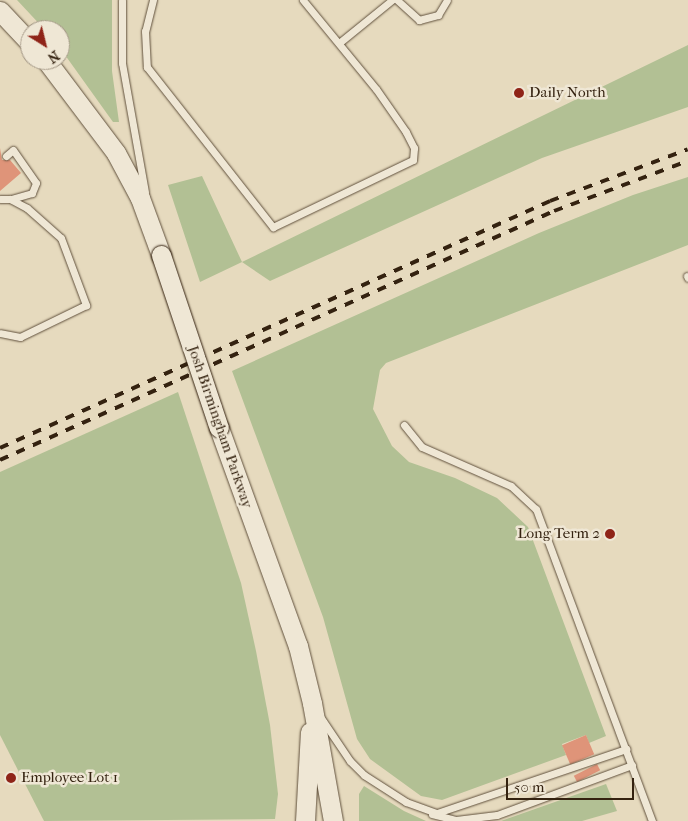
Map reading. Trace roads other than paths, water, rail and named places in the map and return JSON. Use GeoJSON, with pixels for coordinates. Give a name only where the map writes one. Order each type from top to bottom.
{"type":"FeatureCollection","features":[{"type":"Feature","properties":{"kind":"main road"},"geometry":{"type":"LineString","coordinates":[[0,11],[20,32]]}},
{"type":"Feature","properties":{"kind":"main road","name":"Josh Birmingham Parkway"},"geometry":{"type":"LineString","coordinates":[[54,70],[116,152],[153,230],[219,428],[298,646],[312,703],[333,821]]}},
{"type":"Feature","properties":{"kind":"main road"},"geometry":{"type":"LineString","coordinates":[[305,821],[312,703]]}},
{"type":"Feature","properties":{"kind":"lane"},"geometry":{"type":"LineString","coordinates":[[122,0],[120,31],[125,87],[153,230]]}},
{"type":"Feature","properties":{"kind":"lane"},"geometry":{"type":"LineString","coordinates":[[152,0],[145,30],[146,67],[274,227],[413,160],[414,148],[406,132],[339,43],[303,0]]}},
{"type":"Feature","properties":{"kind":"lane"},"geometry":{"type":"LineString","coordinates":[[339,43],[392,0]]}},
{"type":"Feature","properties":{"kind":"lane"},"geometry":{"type":"LineString","coordinates":[[397,0],[419,20],[438,15],[447,0]]}},
{"type":"Feature","properties":{"kind":"lane"},"geometry":{"type":"LineString","coordinates":[[0,199],[10,199],[32,193],[36,183],[13,150],[6,156]]}},
{"type":"Feature","properties":{"kind":"lane"},"geometry":{"type":"LineString","coordinates":[[0,333],[20,337],[86,305],[61,238],[40,217],[10,199]]}},
{"type":"Feature","properties":{"kind":"lane"},"geometry":{"type":"LineString","coordinates":[[404,425],[422,447],[511,486],[536,509],[652,821]]}},
{"type":"Feature","properties":{"kind":"lane"},"geometry":{"type":"LineString","coordinates":[[312,703],[343,751],[364,775],[425,811],[444,819],[485,817],[632,765]]}},
{"type":"Feature","properties":{"kind":"lane"},"geometry":{"type":"LineString","coordinates":[[425,811],[446,812],[626,749]]}},
{"type":"Feature","properties":{"kind":"railway"},"geometry":{"type":"LineString","coordinates":[[0,448],[550,201],[688,149]]}},
{"type":"Feature","properties":{"kind":"railway"},"geometry":{"type":"LineString","coordinates":[[0,460],[554,211],[688,161]]}},
{"type":"Feature","properties":{"kind":"place","name":"Daily North"},"geometry":{"type":"Point","coordinates":[519,93]}},
{"type":"Feature","properties":{"kind":"place","name":"Long Term 2"},"geometry":{"type":"Point","coordinates":[610,534]}},
{"type":"Feature","properties":{"kind":"place","name":"Employee Lot 1"},"geometry":{"type":"Point","coordinates":[11,778]}}]}
